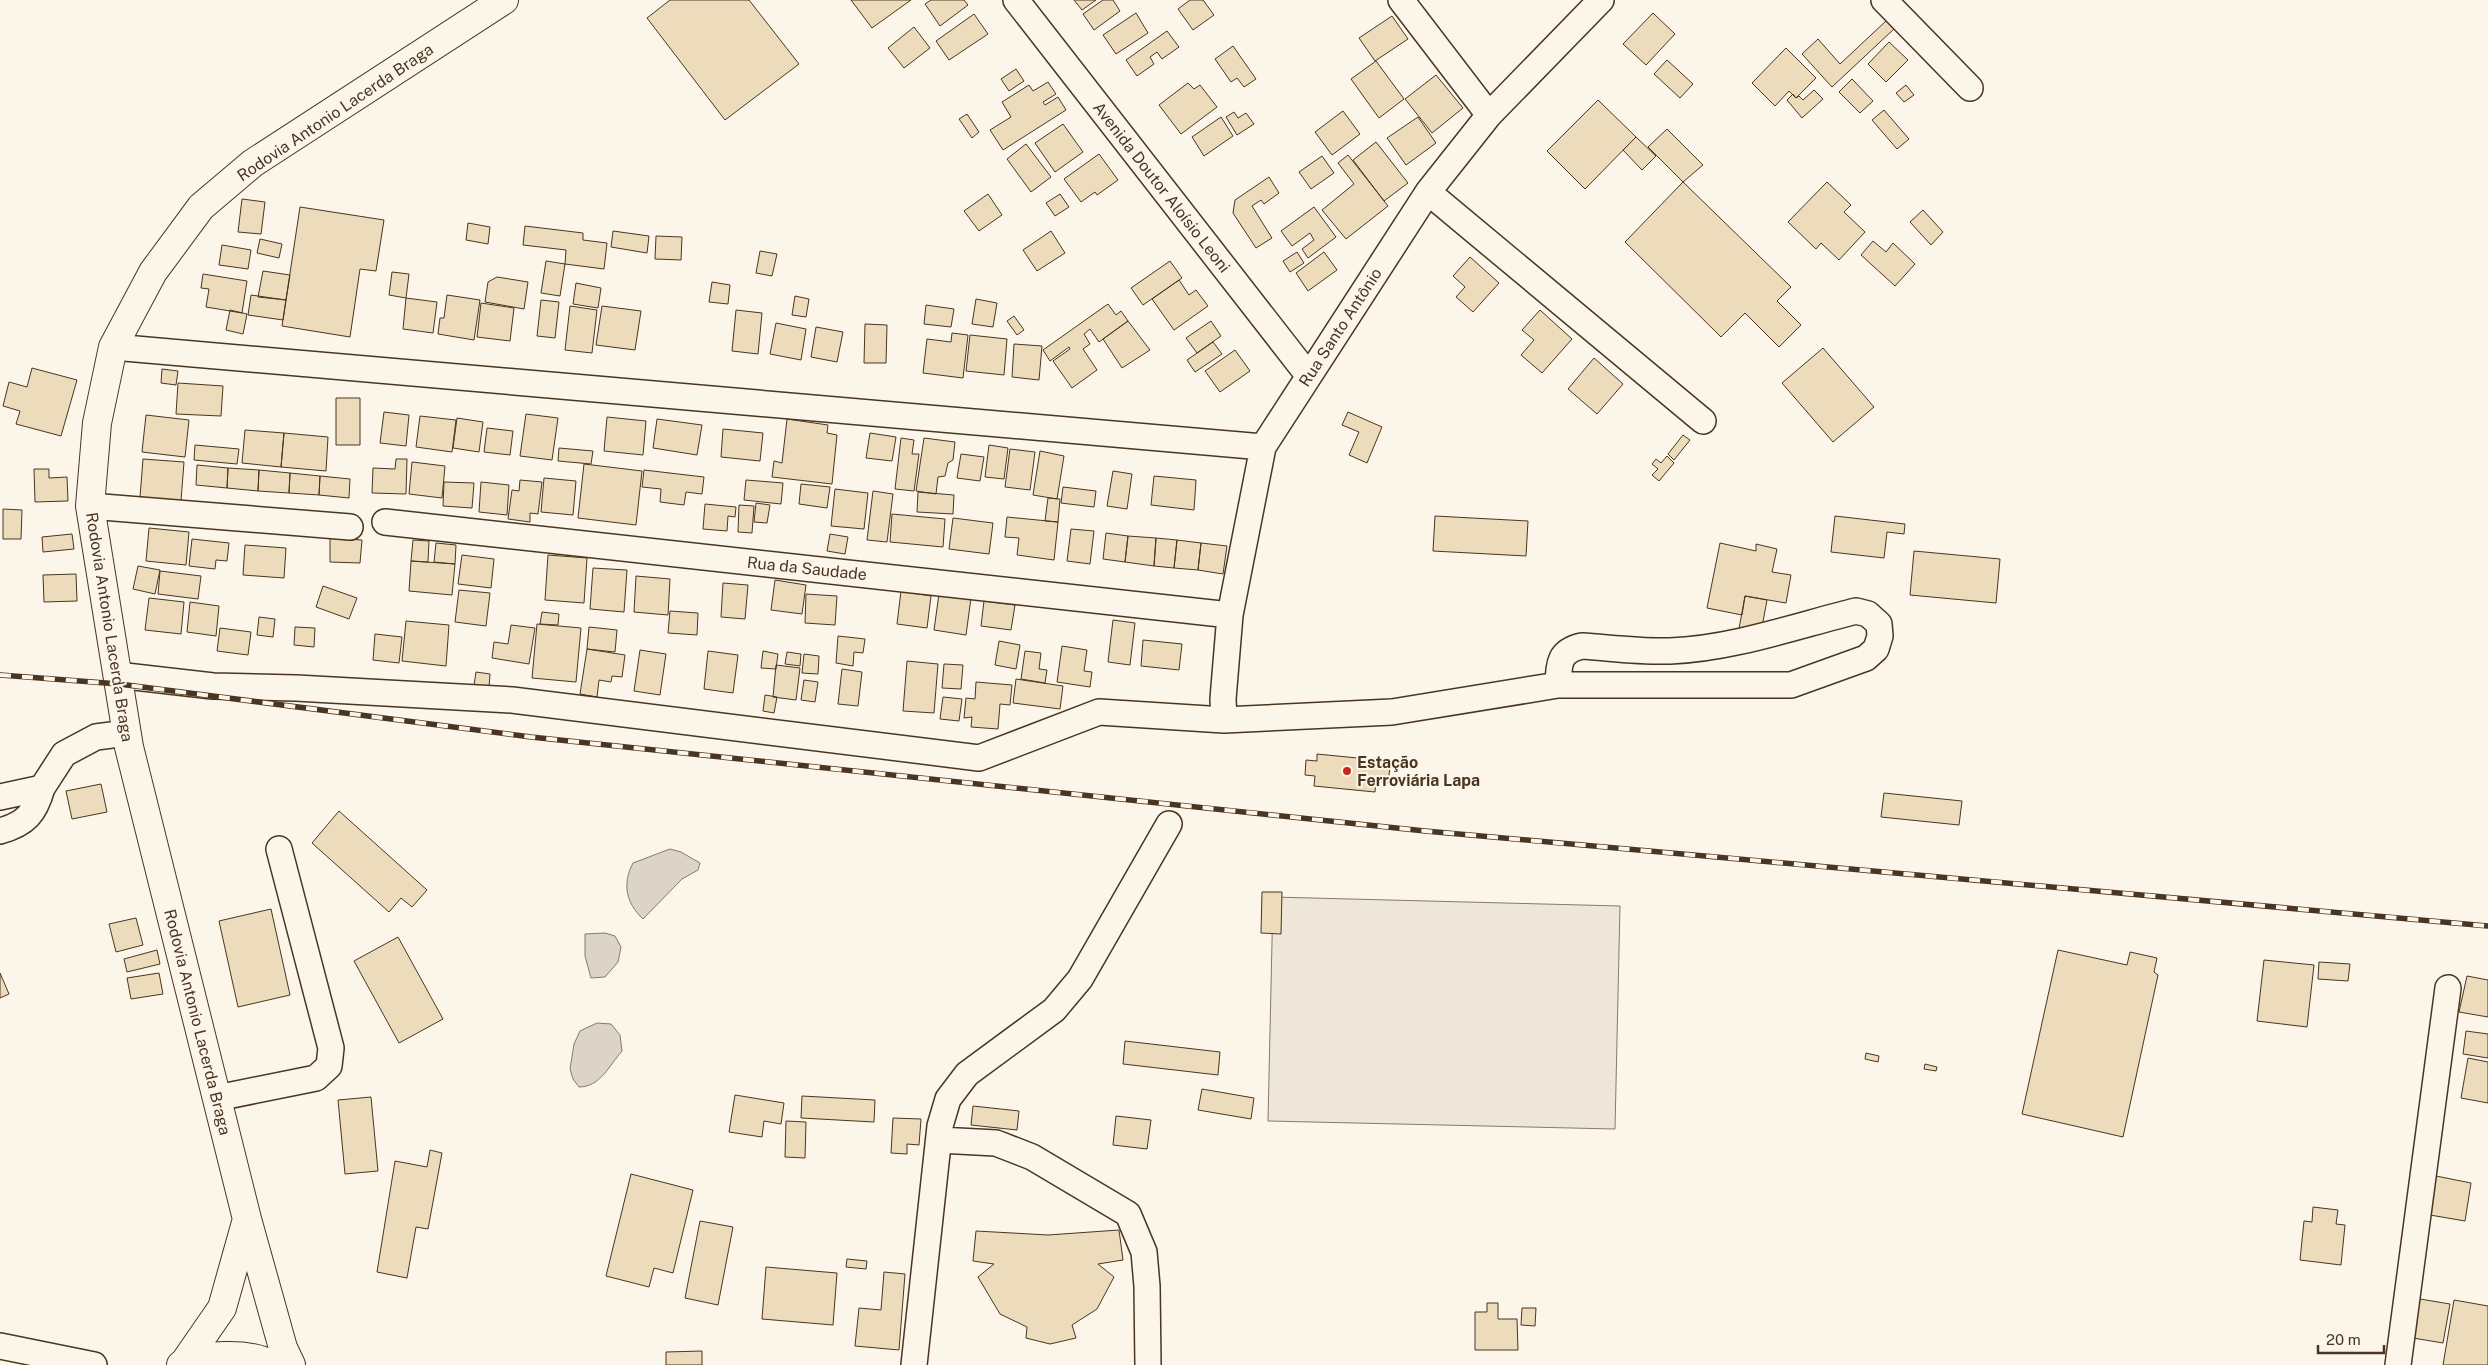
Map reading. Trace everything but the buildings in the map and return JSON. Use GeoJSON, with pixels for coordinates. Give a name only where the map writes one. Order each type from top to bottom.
{"type":"FeatureCollection","features":[{"type":"Feature","properties":{"kind":"main road","name":"Rodovia Antonio Lacerda Braga"},"geometry":{"type":"LineString","coordinates":[[291,1365],[283,1348],[246,1219],[127,733],[90,506],[97,423],[112,347],[153,272],[201,207],[253,163],[504,0]]}},
{"type":"Feature","properties":{"kind":"main road","name":"Rodovia Antonio Lacerda Braga"},"geometry":{"type":"LineString","coordinates":[[182,1364],[222,1308],[246,1219]]}},
{"type":"Feature","properties":{"kind":"main road"},"geometry":{"type":"LineString","coordinates":[[182,1364],[225,1355],[263,1360],[271,1365]]}},
{"type":"Feature","properties":{"kind":"street","name":"Avenida Doutor Aloísio Leoni"},"geometry":{"type":"LineString","coordinates":[[1016,0],[1308,374]]}},
{"type":"Feature","properties":{"kind":"street"},"geometry":{"type":"LineString","coordinates":[[1401,0],[1490,115]]}},
{"type":"Feature","properties":{"kind":"street","name":"Rua Santo Antônio"},"geometry":{"type":"LineString","coordinates":[[1224,720],[1223,699],[1230,615],[1263,447],[1308,374],[1428,192],[1490,115],[1601,0]]}},
{"type":"Feature","properties":{"kind":"street"},"geometry":{"type":"LineString","coordinates":[[1884,0],[1970,88]]}},
{"type":"Feature","properties":{"kind":"street"},"geometry":{"type":"LineString","coordinates":[[1428,192],[1703,421]]}},
{"type":"Feature","properties":{"kind":"street"},"geometry":{"type":"LineString","coordinates":[[112,347],[1263,447]]}},
{"type":"Feature","properties":{"kind":"street"},"geometry":{"type":"LineString","coordinates":[[90,506],[350,527]]}},
{"type":"Feature","properties":{"kind":"street","name":"Rua da Saudade"},"geometry":{"type":"LineString","coordinates":[[385,522],[1230,615]]}},
{"type":"Feature","properties":{"kind":"street"},"geometry":{"type":"LineString","coordinates":[[117,675],[213,686],[296,688],[512,700],[979,758],[1099,712],[1224,720],[1392,712],[1558,685],[1790,685],[1866,658],[1876,649],[1880,636],[1879,624],[1868,614],[1856,611],[1762,635],[1679,650],[1582,646],[1569,649],[1562,659],[1558,685]]}},
{"type":"Feature","properties":{"kind":"street"},"geometry":{"type":"LineString","coordinates":[[0,831],[14,827],[36,809],[42,788],[64,754],[96,737],[127,733]]}},
{"type":"Feature","properties":{"kind":"street"},"geometry":{"type":"LineString","coordinates":[[0,797],[42,788]]}},
{"type":"Feature","properties":{"kind":"street"},"geometry":{"type":"LineString","coordinates":[[914,1365],[939,1140],[948,1099],[967,1074],[1054,1010],[1080,979],[1169,824]]}},
{"type":"Feature","properties":{"kind":"street"},"geometry":{"type":"LineString","coordinates":[[217,1098],[316,1078],[329,1066],[331,1048],[279,849]]}},
{"type":"Feature","properties":{"kind":"street"},"geometry":{"type":"LineString","coordinates":[[2398,1365],[2448,988]]}},
{"type":"Feature","properties":{"kind":"street"},"geometry":{"type":"LineString","coordinates":[[939,1140],[996,1143],[1032,1157],[1128,1214],[1144,1252],[1147,1286],[1148,1365]]}},
{"type":"Feature","properties":{"kind":"street"},"geometry":{"type":"LineString","coordinates":[[0,1346],[94,1365]]}},
{"type":"Feature","properties":{"kind":"shaded area"},"geometry":{"type":"Polygon","coordinates":[[[670,849],[681,852],[700,863],[698,870],[682,879],[643,919],[629,900],[627,886],[633,863],[670,849]]]}},
{"type":"Feature","properties":{"kind":"shaded area"},"geometry":{"type":"Polygon","coordinates":[[[1273,897],[1620,906],[1615,1129],[1268,1121],[1273,897]]]}},
{"type":"Feature","properties":{"kind":"shaded area"},"geometry":{"type":"Polygon","coordinates":[[[605,933],[615,936],[621,947],[618,962],[605,977],[591,978],[585,956],[585,934],[605,933]]]}},
{"type":"Feature","properties":{"kind":"shaded area"},"geometry":{"type":"Polygon","coordinates":[[[597,1023],[611,1024],[620,1035],[622,1051],[604,1075],[593,1083],[579,1087],[573,1079],[570,1069],[574,1044],[580,1031],[597,1023]]]}},
{"type":"Feature","properties":{"kind":"railway"},"geometry":{"type":"LineString","coordinates":[[0,675],[119,684],[531,737],[1425,831],[2488,926]]}},
{"type":"Feature","properties":{"kind":"place","name":"Estação Ferroviária Lapa"},"geometry":{"type":"Point","coordinates":[1347,771]}}]}
